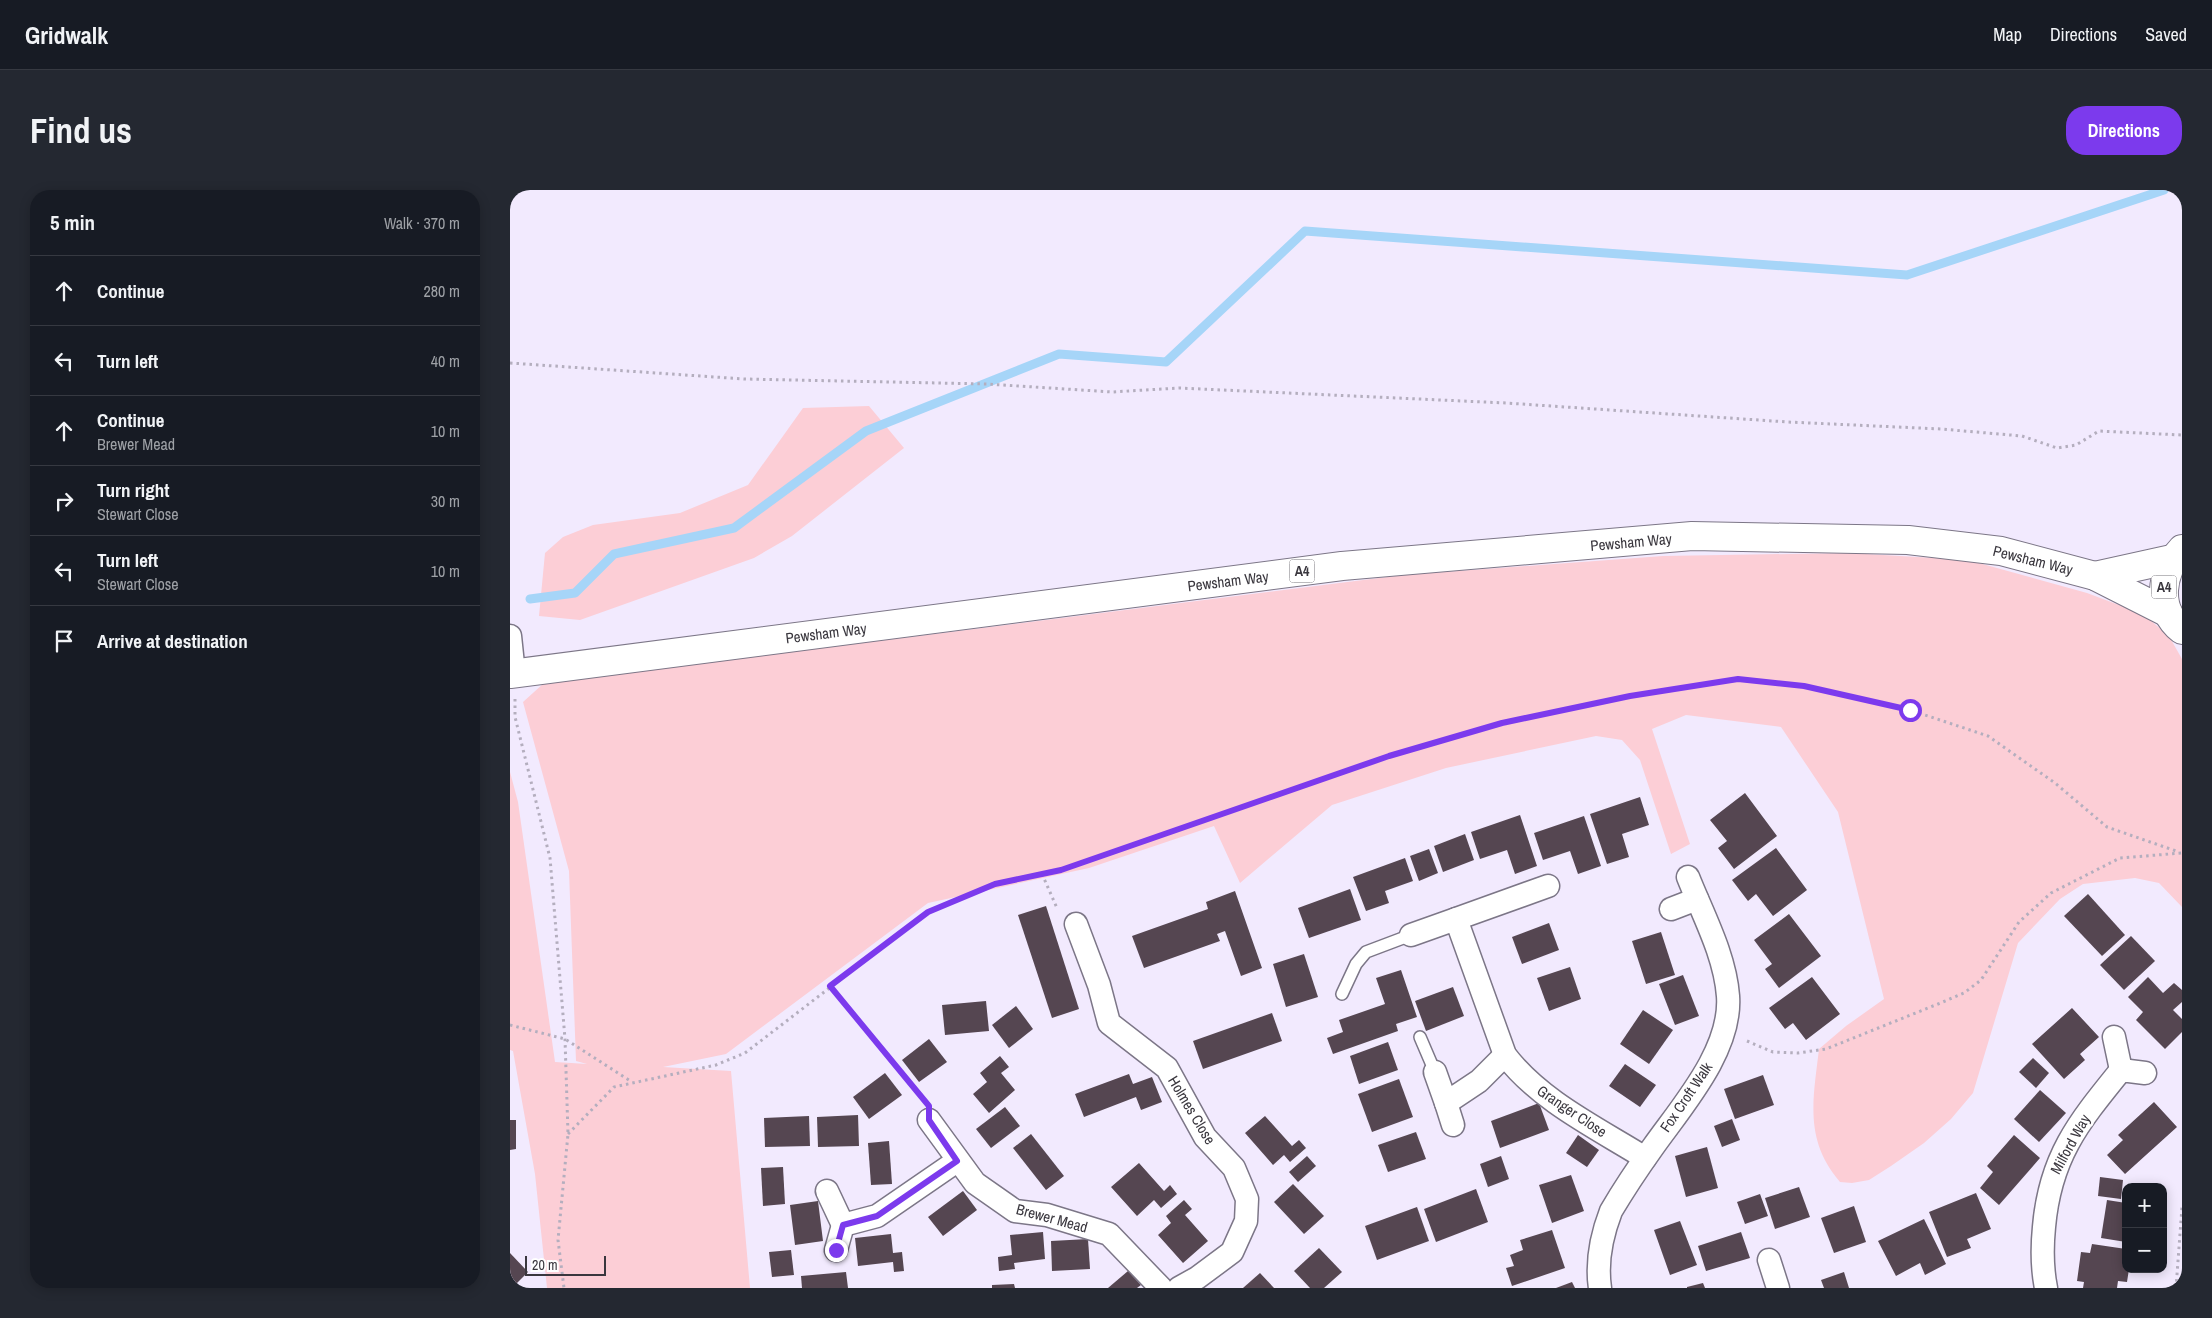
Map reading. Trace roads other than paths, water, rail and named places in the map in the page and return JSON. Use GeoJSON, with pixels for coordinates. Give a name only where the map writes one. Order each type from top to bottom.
{"type":"FeatureCollection","features":[{"type":"Feature","properties":{"kind":"main road","name":"Pewsham Way"},"geometry":{"type":"LineString","coordinates":[[512,674],[1342,566],[1692,536],[1908,540],[2001,551],[2095,576],[2175,622]]}},
{"type":"Feature","properties":{"kind":"main road","name":"Pewsham Way"},"geometry":{"type":"LineString","coordinates":[[2095,576],[2177,554]]}},
{"type":"Feature","properties":{"kind":"main road","name":"A4"},"geometry":{"type":"LineString","coordinates":[[2175,622],[2163,595],[2165,576],[2177,554]]}},
{"type":"Feature","properties":{"kind":"street"},"geometry":{"type":"LineString","coordinates":[[510,636],[512,674]]}},
{"type":"Feature","properties":{"kind":"street","name":"Fox Croft Walk"},"geometry":{"type":"LineString","coordinates":[[1600,1288],[1598,1273],[1603,1233],[1611,1211],[1706,1070],[1724,1031],[1728,998],[1726,982],[1719,956],[1688,877]]}},
{"type":"Feature","properties":{"kind":"street"},"geometry":{"type":"LineString","coordinates":[[1411,935],[1548,886]]}},
{"type":"Feature","properties":{"kind":"street"},"geometry":{"type":"LineString","coordinates":[[1671,909],[1697,899]]}},
{"type":"Feature","properties":{"kind":"street","name":"Granger Close"},"geometry":{"type":"LineString","coordinates":[[1456,919],[1506,1055],[1520,1074],[1556,1103],[1645,1158]]}},
{"type":"Feature","properties":{"kind":"street","name":"Holmes Close"},"geometry":{"type":"LineString","coordinates":[[1076,924],[1099,985],[1109,1023],[1167,1068],[1205,1137],[1234,1168],[1247,1199],[1246,1221],[1232,1252],[1197,1278],[1179,1288]]}},
{"type":"Feature","properties":{"kind":"street"},"geometry":{"type":"LineString","coordinates":[[2114,1037],[2121,1070],[2145,1073]]}},
{"type":"Feature","properties":{"kind":"street"},"geometry":{"type":"LineString","coordinates":[[1446,1103],[1479,1081],[1506,1055]]}},
{"type":"Feature","properties":{"kind":"street","name":"Milford Way"},"geometry":{"type":"LineString","coordinates":[[2046,1288],[2042,1263],[2046,1207],[2050,1184],[2057,1162],[2086,1114],[2121,1070]]}},
{"type":"Feature","properties":{"kind":"street"},"geometry":{"type":"LineString","coordinates":[[1435,1072],[1454,1125]]}},
{"type":"Feature","properties":{"kind":"street","name":"Brewer Mead"},"geometry":{"type":"LineString","coordinates":[[929,1120],[957,1161],[975,1183],[1015,1211],[1047,1215],[1109,1234],[1161,1288]]}},
{"type":"Feature","properties":{"kind":"street"},"geometry":{"type":"LineString","coordinates":[[843,1225],[877,1216],[957,1161]]}},
{"type":"Feature","properties":{"kind":"street"},"geometry":{"type":"LineString","coordinates":[[827,1191],[843,1225],[836,1250]]}},
{"type":"Feature","properties":{"kind":"street"},"geometry":{"type":"LineString","coordinates":[[1768,1260],[1771,1286]]}},
{"type":"Feature","properties":{"kind":"lane"},"geometry":{"type":"LineString","coordinates":[[1342,994],[1356,964],[1366,952],[1411,935]]}},
{"type":"Feature","properties":{"kind":"lane"},"geometry":{"type":"LineString","coordinates":[[1420,1037],[1435,1072]]}},
{"type":"Feature","properties":{"kind":"waterway"},"geometry":{"type":"LineString","coordinates":[[530,599],[575,593],[614,554],[734,528],[866,431],[1059,354],[1166,362],[1305,231],[1907,275],[2164,190]]}}]}
